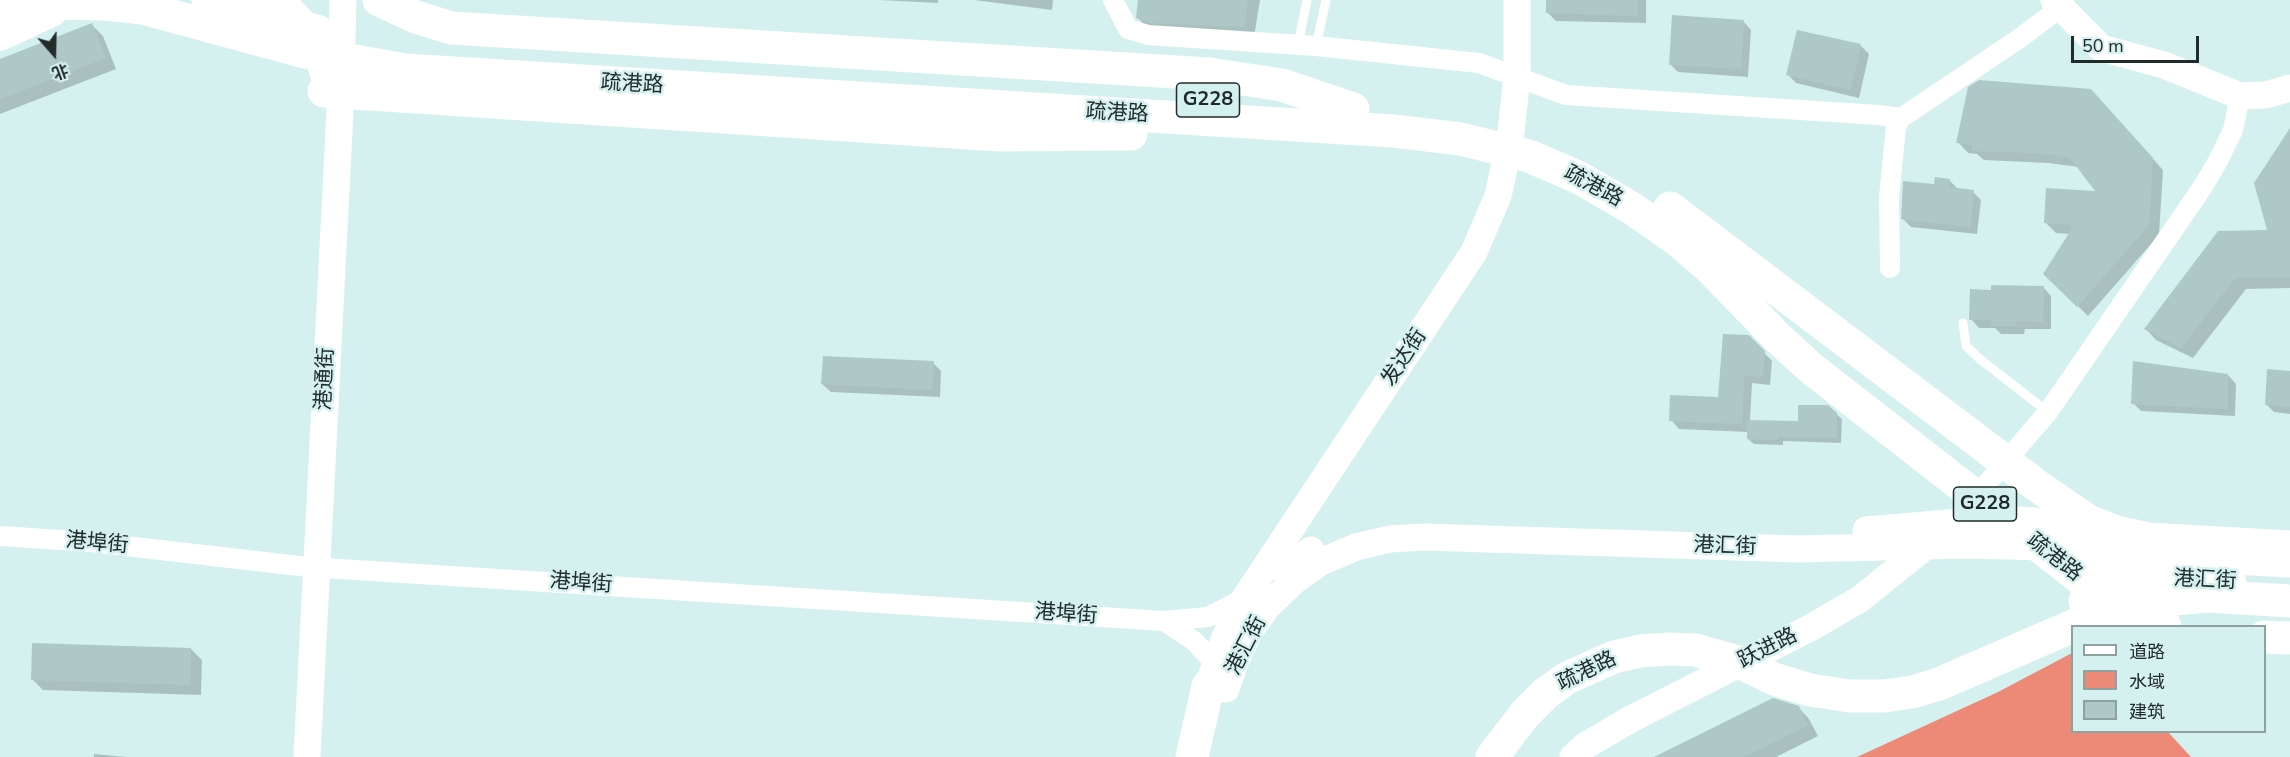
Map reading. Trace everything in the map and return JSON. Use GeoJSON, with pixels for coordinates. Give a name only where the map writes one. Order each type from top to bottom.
{"type":"FeatureCollection","features":[{"type":"Feature","properties":{"kind":"highway","name":"疏港路"},"geometry":{"type":"LineString","coordinates":[[208,0],[308,29],[407,50],[1394,111],[1463,120],[1536,136],[1590,160],[1643,189],[2051,496],[2090,522],[2117,532],[2149,539],[2290,547]]}},
{"type":"Feature","properties":{"kind":"highway"},"geometry":{"type":"LineString","coordinates":[[379,0],[416,17],[451,28],[1209,74],[1282,85],[1353,109]]}},
{"type":"Feature","properties":{"kind":"highway","name":"疏港路"},"geometry":{"type":"LineString","coordinates":[[0,16],[31,8],[67,3],[106,4],[143,8],[305,52],[405,70],[1393,130],[1461,139],[1529,156],[1581,178],[1633,209],[1676,239],[1709,267],[1778,338],[1812,369],[2116,606],[2158,625]]}},
{"type":"Feature","properties":{"kind":"highway"},"geometry":{"type":"LineString","coordinates":[[330,86],[615,109],[1000,135],[1128,134],[1273,123]]}},
{"type":"Feature","properties":{"kind":"highway"},"geometry":{"type":"LineString","coordinates":[[1469,757],[1497,718],[1534,679],[1567,657],[1608,638],[1637,632],[1670,630],[1699,632],[1725,637],[1783,662],[1817,671],[1851,676],[1881,676],[1909,672],[1958,656],[2182,558],[2247,544]]}},
{"type":"Feature","properties":{"kind":"highway","name":"疏港路"},"geometry":{"type":"LineString","coordinates":[[2075,625],[2125,607],[2163,600],[2208,596],[2290,601]]}},
{"type":"Feature","properties":{"kind":"highway","name":"疏港路"},"geometry":{"type":"LineString","coordinates":[[1492,757],[1525,714],[1546,693],[1567,678],[1614,657],[1640,651],[1695,650],[1741,663],[1774,679],[1810,690],[1850,696],[1884,696],[1912,692],[1957,677],[2071,627]]}},
{"type":"Feature","properties":{"kind":"highway"},"geometry":{"type":"LineString","coordinates":[[2266,638],[2290,638]]}},
{"type":"Feature","properties":{"kind":"highway"},"geometry":{"type":"LineString","coordinates":[[1192,757],[1216,679]]}},
{"type":"Feature","properties":{"kind":"highway"},"geometry":{"type":"LineString","coordinates":[[1212,757],[1216,679]]}},
{"type":"Feature","properties":{"kind":"main road"},"geometry":{"type":"LineString","coordinates":[[0,36],[72,0]]}},
{"type":"Feature","properties":{"kind":"main road"},"geometry":{"type":"LineString","coordinates":[[280,0],[302,24],[317,49],[330,86]]}},
{"type":"Feature","properties":{"kind":"street","name":"港通街"},"geometry":{"type":"LineString","coordinates":[[307,757],[309,566],[330,86],[326,0]]}},
{"type":"Feature","properties":{"kind":"street","name":"港通街"},"geometry":{"type":"LineString","coordinates":[[330,86],[343,0]]}},
{"type":"Feature","properties":{"kind":"street"},"geometry":{"type":"LineString","coordinates":[[1113,0],[1128,29],[1148,35],[1307,46],[1479,63],[1566,95],[1901,118]]}},
{"type":"Feature","properties":{"kind":"street","name":"发达街"},"geometry":{"type":"LineString","coordinates":[[1216,679],[1224,637],[1245,598],[1283,570],[1474,252],[1498,196],[1510,141],[1517,77],[1517,0]]}},
{"type":"Feature","properties":{"kind":"street"},"geometry":{"type":"LineString","coordinates":[[1890,268],[1889,197],[1896,127],[1901,118],[2020,38],[2057,4],[2101,48],[2164,65],[2240,96],[2266,95],[2290,88]]}},
{"type":"Feature","properties":{"kind":"street"},"geometry":{"type":"LineString","coordinates":[[1951,524],[2048,412],[2202,188],[2233,130],[2240,96]]}},
{"type":"Feature","properties":{"kind":"street","name":"港汇街"},"geometry":{"type":"LineString","coordinates":[[1216,679],[1235,662],[1249,632],[1267,607],[1283,570],[1311,550],[1340,535],[1383,524],[1422,520],[1800,533],[1845,532],[1995,519],[2045,522],[2124,550],[2159,557],[2290,564]]}},
{"type":"Feature","properties":{"kind":"street","name":"跃进路"},"geometry":{"type":"LineString","coordinates":[[1573,757],[1585,746],[1631,719],[1812,627],[1860,599],[1951,524]]}},
{"type":"Feature","properties":{"kind":"street","name":"港埠街"},"geometry":{"type":"LineString","coordinates":[[0,536],[91,542],[309,566],[1164,621],[1208,617],[1245,598]]}},
{"type":"Feature","properties":{"kind":"street","name":"港汇街"},"geometry":{"type":"LineString","coordinates":[[1283,570],[1321,562],[1356,547],[1390,539],[1425,537],[1798,549],[1927,546],[2047,547],[2088,556],[2132,574],[2159,578],[2290,585]]}},
{"type":"Feature","properties":{"kind":"street","name":"港通街"},"geometry":{"type":"LineString","coordinates":[[291,757],[309,566]]}},
{"type":"Feature","properties":{"kind":"street"},"geometry":{"type":"LineString","coordinates":[[1164,621],[1194,640],[1216,679]]}},
{"type":"Feature","properties":{"kind":"lane"},"geometry":{"type":"LineString","coordinates":[[1307,0],[1307,46]]}},
{"type":"Feature","properties":{"kind":"lane"},"geometry":{"type":"LineString","coordinates":[[1307,46],[1326,0]]}},
{"type":"Feature","properties":{"kind":"lane"},"geometry":{"type":"LineString","coordinates":[[1962,323],[1966,346],[2048,412]]}},
{"type":"Feature","properties":{"kind":"water"},"geometry":{"type":"Polygon","coordinates":[[[2071,654],[2071,733],[2169,733],[2191,757],[1857,757],[1998,692],[2071,654]]]}},
{"type":"Feature","properties":{"kind":"building"},"geometry":{"type":"Polygon","coordinates":[[[1138,0],[1248,0],[1244,27],[1150,23],[1136,18],[1138,0]]]}},
{"type":"Feature","properties":{"kind":"building"},"geometry":{"type":"Polygon","coordinates":[[[1546,0],[1638,0],[1638,16],[1546,13],[1546,0]]]}},
{"type":"Feature","properties":{"kind":"building"},"geometry":{"type":"Polygon","coordinates":[[[1672,15],[1744,20],[1741,69],[1669,65],[1672,15]]]}},
{"type":"Feature","properties":{"kind":"building"},"geometry":{"type":"Polygon","coordinates":[[[92,23],[106,58],[0,99],[0,59],[92,23]]]}},
{"type":"Feature","properties":{"kind":"building"},"geometry":{"type":"Polygon","coordinates":[[[1797,30],[1861,44],[1851,90],[1786,75],[1797,30]]]}},
{"type":"Feature","properties":{"kind":"building"},"geometry":{"type":"Polygon","coordinates":[[[1979,80],[2091,89],[2153,158],[2149,225],[2077,307],[2043,274],[2074,225],[2044,223],[2046,188],[2095,191],[2070,158],[2037,153],[1972,151],[1972,145],[1956,143],[1968,87],[1979,80]]]}},
{"type":"Feature","properties":{"kind":"building"},"geometry":{"type":"Polygon","coordinates":[[[2290,128],[2290,277],[2235,278],[2181,348],[2144,329],[2218,231],[2267,230],[2254,183],[2290,128]]]}},
{"type":"Feature","properties":{"kind":"building"},"geometry":{"type":"Polygon","coordinates":[[[1935,177],[1950,179],[1949,187],[1974,190],[1970,227],[1901,219],[1903,181],[1934,184],[1935,177]]]}},
{"type":"Feature","properties":{"kind":"building"},"geometry":{"type":"Polygon","coordinates":[[[1991,285],[2044,286],[2043,322],[2017,321],[2016,326],[1991,326],[1991,320],[1969,320],[1970,289],[1991,290],[1991,285]]]}},
{"type":"Feature","properties":{"kind":"building"},"geometry":{"type":"Polygon","coordinates":[[[1723,334],[1749,335],[1765,351],[1763,377],[1744,376],[1742,424],[1669,421],[1670,395],[1718,397],[1723,334]]]}},
{"type":"Feature","properties":{"kind":"building"},"geometry":{"type":"Polygon","coordinates":[[[823,356],[934,361],[932,390],[821,384],[823,356]]]}},
{"type":"Feature","properties":{"kind":"building"},"geometry":{"type":"Polygon","coordinates":[[[2133,361],[2228,374],[2228,409],[2131,404],[2133,361]]]}},
{"type":"Feature","properties":{"kind":"building"},"geometry":{"type":"Polygon","coordinates":[[[2267,369],[2290,371],[2290,407],[2265,405],[2267,369]]]}},
{"type":"Feature","properties":{"kind":"building"},"geometry":{"type":"Polygon","coordinates":[[[1798,405],[1828,405],[1837,413],[1837,438],[1747,439],[1747,420],[1798,421],[1798,405]]]}},
{"type":"Feature","properties":{"kind":"building"},"geometry":{"type":"Polygon","coordinates":[[[32,643],[191,648],[190,685],[31,680],[32,643]]]}},
{"type":"Feature","properties":{"kind":"building"},"geometry":{"type":"Polygon","coordinates":[[[1773,698],[1799,706],[1808,725],[1744,757],[1654,757],[1773,698]]]}}]}
